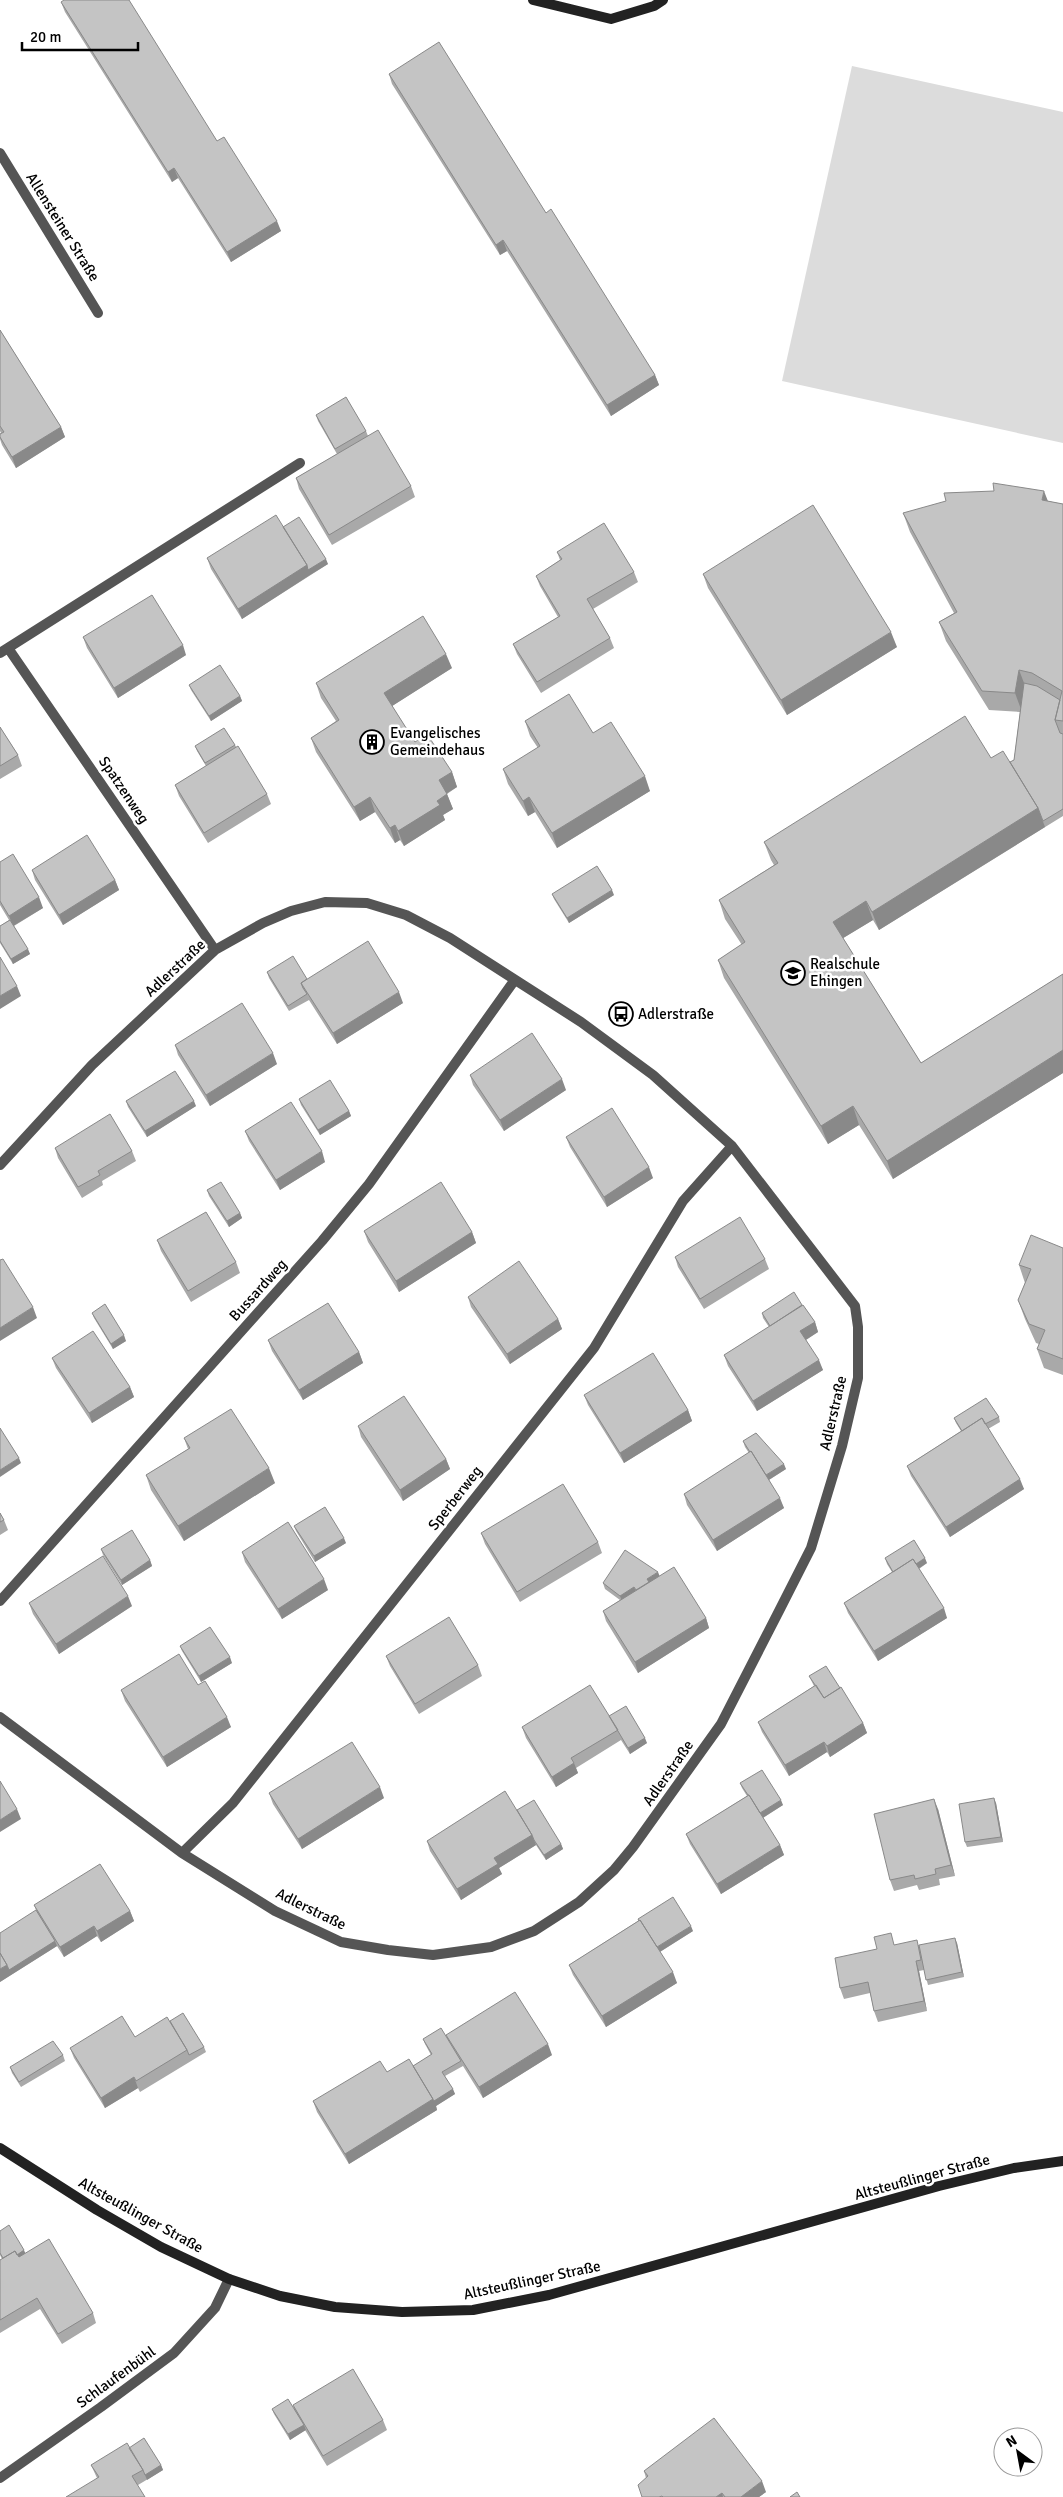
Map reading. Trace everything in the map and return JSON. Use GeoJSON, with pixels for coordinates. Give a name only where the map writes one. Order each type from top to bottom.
{"type":"FeatureCollection","features":[{"type":"Feature","properties":{"kind":"street"},"geometry":{"type":"LineString","coordinates":[[533,0],[611,19],[654,6],[663,0]]}},
{"type":"Feature","properties":{"kind":"street","name":"Allensteiner Straße"},"geometry":{"type":"LineString","coordinates":[[1,156],[98,313]]}},
{"type":"Feature","properties":{"kind":"street","name":"Spatzenweg"},"geometry":{"type":"LineString","coordinates":[[215,950],[4,651],[300,463]]}},
{"type":"Feature","properties":{"kind":"street","name":"Adlerstraße"},"geometry":{"type":"LineString","coordinates":[[0,1166],[92,1065],[215,950],[263,923],[291,911],[324,902],[367,903],[406,915],[450,938],[610,1042],[653,1075],[732,1146],[855,1306],[858,1378],[842,1446],[811,1548],[721,1724],[614,1870],[579,1902],[534,1931],[491,1947],[433,1955],[341,1942],[275,1911],[182,1853],[0,1718]]}},
{"type":"Feature","properties":{"kind":"street","name":"Bussardweg"},"geometry":{"type":"LineString","coordinates":[[0,1601],[328,1234],[369,1184],[514,980]]}},
{"type":"Feature","properties":{"kind":"street","name":"Sperberweg"},"geometry":{"type":"LineString","coordinates":[[182,1853],[233,1803],[594,1348],[683,1201],[732,1146]]}},
{"type":"Feature","properties":{"kind":"street","name":"Altsteußlinger Straße"},"geometry":{"type":"LineString","coordinates":[[0,2148],[97,2210],[153,2242],[229,2279],[280,2296],[335,2308],[402,2312],[473,2310],[558,2292],[939,2186],[1014,2168],[1063,2161]]}},
{"type":"Feature","properties":{"kind":"street","name":"Schlaufenbühl"},"geometry":{"type":"LineString","coordinates":[[0,2478],[174,2353],[215,2308],[229,2279]]}},
{"type":"Feature","properties":{"kind":"shaded area"},"geometry":{"type":"Polygon","coordinates":[[[852,66],[1063,112],[1063,443],[782,381],[852,66]]]}},
{"type":"Feature","properties":{"kind":"building"},"geometry":{"type":"Polygon","coordinates":[[[64,0],[129,0],[217,141],[224,137],[277,221],[227,252],[174,168],[168,172],[61,2],[64,0]]]}},
{"type":"Feature","properties":{"kind":"building"},"geometry":{"type":"Polygon","coordinates":[[[439,42],[546,213],[551,209],[655,375],[607,405],[503,240],[496,245],[389,74],[439,42]]]}},
{"type":"Feature","properties":{"kind":"building"},"geometry":{"type":"Polygon","coordinates":[[[0,330],[61,427],[12,457],[0,437],[0,434],[4,432],[0,426],[0,330]]]}},
{"type":"Feature","properties":{"kind":"building"},"geometry":{"type":"Polygon","coordinates":[[[346,397],[366,431],[335,449],[316,415],[346,397]]]}},
{"type":"Feature","properties":{"kind":"building"},"geometry":{"type":"Polygon","coordinates":[[[378,430],[411,486],[329,535],[296,478],[378,430]]]}},
{"type":"Feature","properties":{"kind":"building"},"geometry":{"type":"Polygon","coordinates":[[[993,483],[1044,491],[1042,500],[1063,504],[1063,721],[1055,720],[1062,691],[1032,673],[1019,670],[1015,693],[982,691],[939,622],[957,612],[903,513],[946,501],[944,493],[994,491],[993,483]]]}},
{"type":"Feature","properties":{"kind":"building"},"geometry":{"type":"Polygon","coordinates":[[[813,505],[891,632],[781,700],[703,574],[813,505]]]}},
{"type":"Feature","properties":{"kind":"building"},"geometry":{"type":"Polygon","coordinates":[[[276,515],[307,565],[238,609],[207,558],[276,515]]]}},
{"type":"Feature","properties":{"kind":"building"},"geometry":{"type":"Polygon","coordinates":[[[299,517],[326,559],[308,570],[307,565],[283,527],[299,517]]]}},
{"type":"Feature","properties":{"kind":"building"},"geometry":{"type":"Polygon","coordinates":[[[604,523],[634,572],[587,599],[610,638],[537,682],[513,644],[560,616],[536,576],[562,559],[557,552],[604,523]]]}},
{"type":"Feature","properties":{"kind":"building"},"geometry":{"type":"Polygon","coordinates":[[[152,595],[183,645],[114,688],[83,637],[152,595]]]}},
{"type":"Feature","properties":{"kind":"building","name":"Evangelisches Gemeindehaus"},"geometry":{"type":"Polygon","coordinates":[[[423,616],[446,654],[384,693],[415,742],[427,734],[452,772],[439,780],[447,794],[437,801],[440,805],[398,831],[395,825],[390,828],[370,797],[354,807],[311,738],[339,720],[316,683],[423,616]]]}},
{"type":"Feature","properties":{"kind":"building"},"geometry":{"type":"Polygon","coordinates":[[[220,665],[240,696],[209,716],[189,685],[220,665]]]}},
{"type":"Feature","properties":{"kind":"building"},"geometry":{"type":"Polygon","coordinates":[[[1024,683],[1037,686],[1060,700],[1055,720],[1060,733],[1063,734],[1063,809],[1043,821],[1038,808],[1010,762],[1014,760],[1024,683]]]}},
{"type":"Feature","properties":{"kind":"building"},"geometry":{"type":"Polygon","coordinates":[[[569,694],[593,733],[611,722],[645,776],[552,833],[529,797],[523,801],[503,769],[540,746],[525,721],[569,694]]]}},
{"type":"Feature","properties":{"kind":"building"},"geometry":{"type":"Polygon","coordinates":[[[965,716],[991,758],[1003,751],[1038,808],[872,912],[866,901],[833,922],[921,1063],[1063,974],[1063,1050],[887,1161],[853,1106],[821,1126],[718,960],[745,942],[719,900],[778,863],[764,842],[965,716]]]}},
{"type":"Feature","properties":{"kind":"building"},"geometry":{"type":"Polygon","coordinates":[[[0,727],[18,755],[0,766],[0,727]]]}},
{"type":"Feature","properties":{"kind":"building"},"geometry":{"type":"Polygon","coordinates":[[[224,728],[235,745],[205,763],[195,746],[224,728]]]}},
{"type":"Feature","properties":{"kind":"building"},"geometry":{"type":"Polygon","coordinates":[[[238,746],[267,794],[204,833],[175,785],[238,746]]]}},
{"type":"Feature","properties":{"kind":"building"},"geometry":{"type":"Polygon","coordinates":[[[87,835],[115,880],[59,915],[32,870],[87,835]]]}},
{"type":"Feature","properties":{"kind":"building"},"geometry":{"type":"Polygon","coordinates":[[[13,854],[39,897],[9,916],[0,901],[0,862],[13,854]]]}},
{"type":"Feature","properties":{"kind":"building"},"geometry":{"type":"Polygon","coordinates":[[[597,866],[612,890],[567,918],[552,894],[597,866]]]}},
{"type":"Feature","properties":{"kind":"building"},"geometry":{"type":"Polygon","coordinates":[[[10,920],[28,949],[11,959],[0,941],[0,926],[10,920]]]}},
{"type":"Feature","properties":{"kind":"building"},"geometry":{"type":"Polygon","coordinates":[[[368,941],[399,992],[333,1033],[301,983],[368,941]]]}},
{"type":"Feature","properties":{"kind":"building"},"geometry":{"type":"Polygon","coordinates":[[[293,956],[307,979],[301,983],[307,994],[288,1006],[267,972],[293,956]]]}},
{"type":"Feature","properties":{"kind":"building"},"geometry":{"type":"Polygon","coordinates":[[[0,957],[17,986],[0,996],[0,957]]]}},
{"type":"Feature","properties":{"kind":"building"},"geometry":{"type":"Polygon","coordinates":[[[242,1003],[273,1053],[206,1095],[175,1045],[242,1003]]]}},
{"type":"Feature","properties":{"kind":"building"},"geometry":{"type":"Polygon","coordinates":[[[532,1033],[562,1079],[500,1120],[470,1075],[532,1033]]]}},
{"type":"Feature","properties":{"kind":"building"},"geometry":{"type":"Polygon","coordinates":[[[175,1071],[194,1101],[145,1131],[126,1101],[175,1071]]]}},
{"type":"Feature","properties":{"kind":"building"},"geometry":{"type":"Polygon","coordinates":[[[330,1080],[349,1111],[318,1130],[299,1099],[330,1080]]]}},
{"type":"Feature","properties":{"kind":"building"},"geometry":{"type":"Polygon","coordinates":[[[291,1102],[322,1151],[276,1180],[245,1131],[291,1102]]]}},
{"type":"Feature","properties":{"kind":"building"},"geometry":{"type":"Polygon","coordinates":[[[612,1108],[649,1167],[604,1197],[566,1137],[612,1108]]]}},
{"type":"Feature","properties":{"kind":"building"},"geometry":{"type":"Polygon","coordinates":[[[110,1114],[132,1151],[98,1171],[100,1175],[78,1187],[55,1148],[110,1114]]]}},
{"type":"Feature","properties":{"kind":"building"},"geometry":{"type":"Polygon","coordinates":[[[221,1182],[240,1213],[227,1221],[207,1190],[221,1182]]]}},
{"type":"Feature","properties":{"kind":"building"},"geometry":{"type":"Polygon","coordinates":[[[441,1182],[472,1232],[396,1281],[364,1231],[441,1182]]]}},
{"type":"Feature","properties":{"kind":"building"},"geometry":{"type":"Polygon","coordinates":[[[206,1212],[236,1262],[188,1291],[157,1240],[206,1212]]]}},
{"type":"Feature","properties":{"kind":"building"},"geometry":{"type":"Polygon","coordinates":[[[740,1217],[765,1259],[700,1299],[675,1257],[740,1217]]]}},
{"type":"Feature","properties":{"kind":"building"},"geometry":{"type":"Polygon","coordinates":[[[1031,1235],[1063,1248],[1063,1359],[1037,1349],[1045,1330],[1029,1324],[1018,1300],[1031,1269],[1019,1265],[1031,1235]]]}},
{"type":"Feature","properties":{"kind":"building"},"geometry":{"type":"Polygon","coordinates":[[[3,1259],[33,1307],[0,1328],[0,1260],[3,1259]]]}},
{"type":"Feature","properties":{"kind":"building"},"geometry":{"type":"Polygon","coordinates":[[[519,1261],[558,1319],[507,1354],[468,1297],[519,1261]]]}},
{"type":"Feature","properties":{"kind":"building"},"geometry":{"type":"Polygon","coordinates":[[[794,1292],[802,1305],[770,1326],[762,1313],[794,1292]]]}},
{"type":"Feature","properties":{"kind":"building"},"geometry":{"type":"Polygon","coordinates":[[[328,1303],[359,1352],[299,1390],[268,1340],[328,1303]]]}},
{"type":"Feature","properties":{"kind":"building"},"geometry":{"type":"Polygon","coordinates":[[[105,1304],[124,1335],[111,1344],[92,1313],[105,1304]]]}},
{"type":"Feature","properties":{"kind":"building"},"geometry":{"type":"Polygon","coordinates":[[[803,1305],[815,1322],[800,1331],[819,1360],[753,1401],[724,1355],[803,1305]]]}},
{"type":"Feature","properties":{"kind":"building"},"geometry":{"type":"Polygon","coordinates":[[[93,1331],[130,1387],[89,1413],[52,1358],[93,1331]]]}},
{"type":"Feature","properties":{"kind":"building"},"geometry":{"type":"Polygon","coordinates":[[[653,1353],[688,1410],[620,1453],[584,1395],[653,1353]]]}},
{"type":"Feature","properties":{"kind":"building"},"geometry":{"type":"Polygon","coordinates":[[[404,1396],[446,1459],[400,1490],[358,1426],[404,1396]]]}},
{"type":"Feature","properties":{"kind":"building"},"geometry":{"type":"Polygon","coordinates":[[[986,1398],[999,1417],[985,1424],[982,1418],[962,1431],[954,1418],[986,1398]]]}},
{"type":"Feature","properties":{"kind":"building"},"geometry":{"type":"Polygon","coordinates":[[[231,1409],[269,1468],[178,1526],[146,1475],[190,1448],[184,1438],[231,1409]]]}},
{"type":"Feature","properties":{"kind":"building"},"geometry":{"type":"Polygon","coordinates":[[[982,1418],[1020,1479],[946,1527],[907,1466],[982,1418]]]}},
{"type":"Feature","properties":{"kind":"building"},"geometry":{"type":"Polygon","coordinates":[[[0,1428],[19,1458],[0,1470],[0,1428]]]}},
{"type":"Feature","properties":{"kind":"building"},"geometry":{"type":"Polygon","coordinates":[[[756,1433],[784,1464],[766,1475],[743,1441],[756,1433]]]}},
{"type":"Feature","properties":{"kind":"building"},"geometry":{"type":"Polygon","coordinates":[[[751,1451],[780,1498],[713,1540],[684,1494],[751,1451]]]}},
{"type":"Feature","properties":{"kind":"building"},"geometry":{"type":"Polygon","coordinates":[[[563,1484],[598,1542],[517,1592],[481,1533],[563,1484]]]}},
{"type":"Feature","properties":{"kind":"building"},"geometry":{"type":"Polygon","coordinates":[[[325,1507],[344,1538],[314,1556],[294,1526],[325,1507]]]}},
{"type":"Feature","properties":{"kind":"building"},"geometry":{"type":"Polygon","coordinates":[[[0,1513],[4,1520],[0,1522],[0,1513]]]}},
{"type":"Feature","properties":{"kind":"building"},"geometry":{"type":"Polygon","coordinates":[[[288,1522],[324,1579],[278,1609],[242,1552],[288,1522]]]}},
{"type":"Feature","properties":{"kind":"building"},"geometry":{"type":"Polygon","coordinates":[[[132,1530],[150,1560],[121,1580],[101,1549],[132,1530]]]}},
{"type":"Feature","properties":{"kind":"building"},"geometry":{"type":"Polygon","coordinates":[[[914,1540],[925,1558],[916,1564],[913,1559],[893,1572],[885,1558],[914,1540]]]}},
{"type":"Feature","properties":{"kind":"building"},"geometry":{"type":"Polygon","coordinates":[[[625,1550],[658,1572],[647,1579],[649,1582],[636,1590],[634,1587],[620,1596],[603,1583],[625,1550]]]}},
{"type":"Feature","properties":{"kind":"building"},"geometry":{"type":"Polygon","coordinates":[[[103,1556],[128,1596],[56,1644],[29,1603],[103,1556]]]}},
{"type":"Feature","properties":{"kind":"building"},"geometry":{"type":"Polygon","coordinates":[[[913,1559],[944,1608],[874,1651],[844,1603],[913,1559]]]}},
{"type":"Feature","properties":{"kind":"building"},"geometry":{"type":"Polygon","coordinates":[[[674,1567],[706,1618],[635,1662],[603,1611],[674,1567]]]}},
{"type":"Feature","properties":{"kind":"building"},"geometry":{"type":"Polygon","coordinates":[[[449,1617],[478,1665],[415,1704],[386,1656],[449,1617]]]}},
{"type":"Feature","properties":{"kind":"building"},"geometry":{"type":"Polygon","coordinates":[[[210,1627],[230,1657],[199,1676],[180,1646],[210,1627]]]}},
{"type":"Feature","properties":{"kind":"building"},"geometry":{"type":"Polygon","coordinates":[[[179,1654],[198,1685],[205,1681],[227,1717],[163,1757],[121,1690],[179,1654]]]}},
{"type":"Feature","properties":{"kind":"building"},"geometry":{"type":"Polygon","coordinates":[[[826,1666],[840,1688],[824,1698],[809,1676],[826,1666]]]}},
{"type":"Feature","properties":{"kind":"building"},"geometry":{"type":"Polygon","coordinates":[[[590,1685],[618,1730],[571,1758],[574,1763],[552,1777],[522,1727],[590,1685]]]}},
{"type":"Feature","properties":{"kind":"building"},"geometry":{"type":"Polygon","coordinates":[[[816,1685],[824,1698],[841,1687],[863,1723],[827,1746],[824,1742],[785,1765],[758,1722],[816,1685]]]}},
{"type":"Feature","properties":{"kind":"building"},"geometry":{"type":"Polygon","coordinates":[[[626,1706],[645,1738],[628,1748],[609,1716],[626,1706]]]}},
{"type":"Feature","properties":{"kind":"building"},"geometry":{"type":"Polygon","coordinates":[[[352,1742],[380,1787],[298,1839],[269,1793],[352,1742]]]}},
{"type":"Feature","properties":{"kind":"building"},"geometry":{"type":"Polygon","coordinates":[[[762,1770],[781,1800],[760,1813],[740,1783],[762,1770]]]}},
{"type":"Feature","properties":{"kind":"building"},"geometry":{"type":"Polygon","coordinates":[[[0,1781],[17,1809],[0,1820],[0,1781]]]}},
{"type":"Feature","properties":{"kind":"building"},"geometry":{"type":"Polygon","coordinates":[[[505,1791],[532,1835],[494,1858],[498,1864],[457,1889],[427,1841],[505,1791]]]}},
{"type":"Feature","properties":{"kind":"building"},"geometry":{"type":"Polygon","coordinates":[[[749,1795],[780,1845],[717,1884],[686,1834],[749,1795]]]}},
{"type":"Feature","properties":{"kind":"building"},"geometry":{"type":"Polygon","coordinates":[[[994,1798],[1001,1837],[965,1842],[959,1804],[994,1798]]]}},
{"type":"Feature","properties":{"kind":"building"},"geometry":{"type":"Polygon","coordinates":[[[934,1799],[951,1865],[935,1869],[936,1874],[915,1879],[914,1875],[890,1880],[874,1814],[934,1799]]]}},
{"type":"Feature","properties":{"kind":"building"},"geometry":{"type":"Polygon","coordinates":[[[534,1800],[561,1844],[544,1855],[517,1810],[534,1800]]]}},
{"type":"Feature","properties":{"kind":"building"},"geometry":{"type":"Polygon","coordinates":[[[100,1864],[130,1911],[97,1931],[94,1926],[60,1947],[34,1905],[100,1864]]]}},
{"type":"Feature","properties":{"kind":"building"},"geometry":{"type":"Polygon","coordinates":[[[673,1897],[691,1926],[657,1947],[638,1919],[673,1897]]]}},
{"type":"Feature","properties":{"kind":"building"},"geometry":{"type":"Polygon","coordinates":[[[36,1910],[55,1941],[9,1970],[0,1953],[0,1933],[36,1910]]]}},
{"type":"Feature","properties":{"kind":"building"},"geometry":{"type":"Polygon","coordinates":[[[640,1920],[673,1972],[602,2016],[569,1965],[640,1920]]]}},
{"type":"Feature","properties":{"kind":"building"},"geometry":{"type":"Polygon","coordinates":[[[891,1933],[894,1945],[917,1940],[921,1960],[916,1961],[924,2001],[874,2011],[868,1982],[840,1988],[835,1958],[877,1949],[874,1937],[891,1933]]]}},
{"type":"Feature","properties":{"kind":"building"},"geometry":{"type":"Polygon","coordinates":[[[955,1938],[962,1972],[926,1980],[919,1945],[955,1938]]]}},
{"type":"Feature","properties":{"kind":"building"},"geometry":{"type":"Polygon","coordinates":[[[0,1953],[7,1965],[0,1969],[0,1953]]]}},
{"type":"Feature","properties":{"kind":"building"},"geometry":{"type":"Polygon","coordinates":[[[515,1992],[548,2044],[479,2087],[446,2035],[515,1992]]]}},
{"type":"Feature","properties":{"kind":"building"},"geometry":{"type":"Polygon","coordinates":[[[183,2013],[204,2047],[189,2055],[170,2021],[183,2013]]]}},
{"type":"Feature","properties":{"kind":"building"},"geometry":{"type":"Polygon","coordinates":[[[122,2016],[135,2037],[167,2017],[187,2050],[136,2081],[134,2077],[101,2098],[70,2048],[122,2016]]]}},
{"type":"Feature","properties":{"kind":"building"},"geometry":{"type":"Polygon","coordinates":[[[441,2028],[461,2061],[442,2072],[453,2089],[434,2101],[413,2066],[432,2054],[423,2039],[441,2028]]]}},
{"type":"Feature","properties":{"kind":"building"},"geometry":{"type":"Polygon","coordinates":[[[53,2041],[63,2055],[19,2082],[10,2067],[53,2041]]]}},
{"type":"Feature","properties":{"kind":"building"},"geometry":{"type":"Polygon","coordinates":[[[409,2059],[433,2099],[345,2154],[313,2101],[380,2061],[387,2072],[409,2059]]]}},
{"type":"Feature","properties":{"kind":"building"},"geometry":{"type":"Polygon","coordinates":[[[9,2225],[24,2250],[17,2255],[15,2251],[3,2258],[0,2253],[0,2231],[9,2225]]]}},
{"type":"Feature","properties":{"kind":"building"},"geometry":{"type":"Polygon","coordinates":[[[49,2239],[93,2313],[58,2334],[37,2298],[0,2320],[0,2260],[15,2251],[19,2257],[49,2239]]]}},
{"type":"Feature","properties":{"kind":"building"},"geometry":{"type":"Polygon","coordinates":[[[353,2369],[383,2420],[323,2456],[293,2405],[353,2369]]]}},
{"type":"Feature","properties":{"kind":"building"},"geometry":{"type":"Polygon","coordinates":[[[288,2399],[304,2425],[288,2434],[272,2409],[288,2399]]]}},
{"type":"Feature","properties":{"kind":"building"},"geometry":{"type":"Polygon","coordinates":[[[714,2418],[762,2481],[741,2497],[725,2497],[722,2493],[716,2497],[642,2497],[638,2485],[648,2476],[644,2471],[714,2418]]]}},
{"type":"Feature","properties":{"kind":"building"},"geometry":{"type":"Polygon","coordinates":[[[144,2438],[161,2465],[145,2475],[129,2448],[144,2438]]]}},
{"type":"Feature","properties":{"kind":"building"},"geometry":{"type":"Polygon","coordinates":[[[127,2443],[143,2470],[132,2476],[145,2497],[66,2497],[99,2477],[91,2465],[127,2443]]]}},
{"type":"Feature","properties":{"kind":"building"},"geometry":{"type":"Polygon","coordinates":[[[797,2492],[800,2497],[790,2497],[797,2492]]]}},
{"type":"Feature","properties":{"kind":"place","name":"Evangelisches Gemeindehaus"},"geometry":{"type":"Point","coordinates":[372,742]}},
{"type":"Feature","properties":{"kind":"place","name":"Realschule Ehingen"},"geometry":{"type":"Point","coordinates":[793,973]}},
{"type":"Feature","properties":{"kind":"place","name":"Adlerstraße"},"geometry":{"type":"Point","coordinates":[621,1014]}}]}
